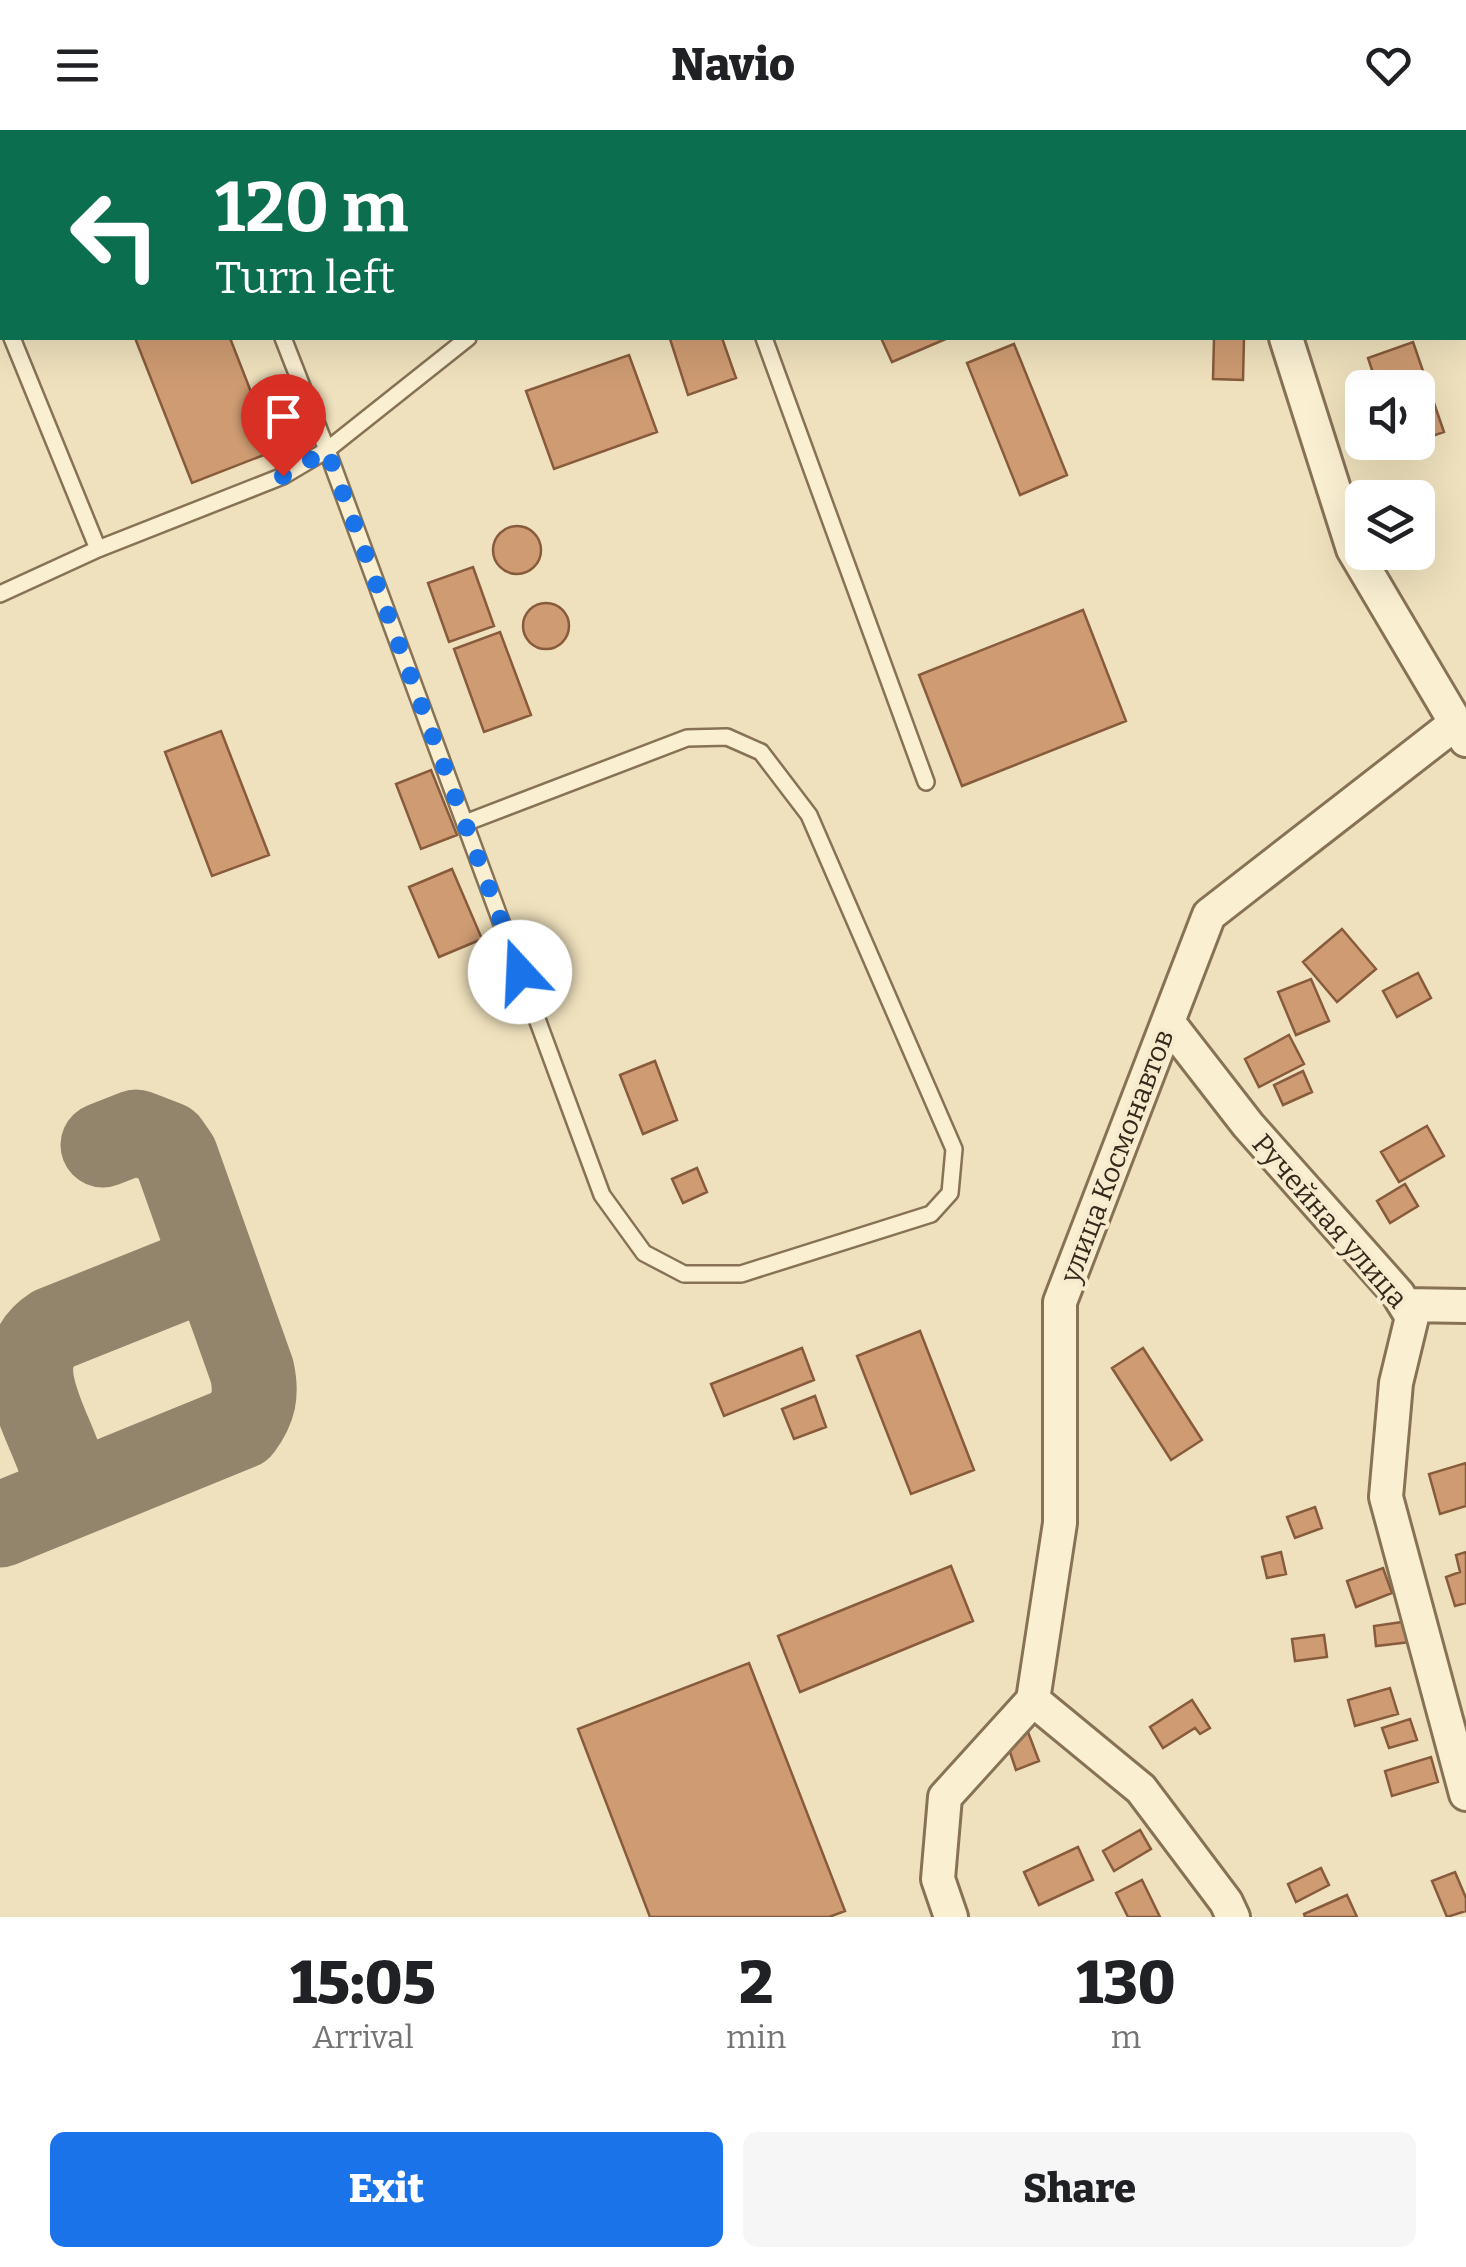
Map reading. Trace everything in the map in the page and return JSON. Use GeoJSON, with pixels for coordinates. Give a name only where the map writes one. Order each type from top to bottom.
{"type":"FeatureCollection","features":[{"type":"Feature","properties":{"kind":"street"},"geometry":{"type":"LineString","coordinates":[[1287,340],[1353,549],[1461,731]]}},
{"type":"Feature","properties":{"kind":"street","name":"улица Космонавтов"},"geometry":{"type":"LineString","coordinates":[[1033,1700],[1060,1523],[1060,1302],[1209,916],[1461,731]]}},
{"type":"Feature","properties":{"kind":"street","name":"Ручейная улица"},"geometry":{"type":"LineString","coordinates":[[1168,1022],[1248,1125],[1412,1317],[1396,1383],[1386,1497],[1466,1794]]}},
{"type":"Feature","properties":{"kind":"street"},"geometry":{"type":"LineString","coordinates":[[1405,1306],[1466,1306]]}},
{"type":"Feature","properties":{"kind":"street"},"geometry":{"type":"LineString","coordinates":[[952,1917],[938,1879],[944,1797],[1033,1700],[1141,1789],[1226,1902],[1233,1917]]}},
{"type":"Feature","properties":{"kind":"lane"},"geometry":{"type":"LineString","coordinates":[[13,340],[98,550]]}},
{"type":"Feature","properties":{"kind":"lane"},"geometry":{"type":"LineString","coordinates":[[284,340],[602,1195],[644,1254],[684,1274],[741,1274],[932,1214],[950,1194],[954,1149],[947,1131],[809,815],[761,752],[727,738],[687,738],[465,822]]}},
{"type":"Feature","properties":{"kind":"lane"},"geometry":{"type":"LineString","coordinates":[[0,594],[283,476],[327,450],[465,340]]}},
{"type":"Feature","properties":{"kind":"lane"},"geometry":{"type":"LineString","coordinates":[[765,340],[926,782]]}},
{"type":"Feature","properties":{"kind":"building"},"geometry":{"type":"Polygon","coordinates":[[[136,340],[231,340],[274,451],[192,483],[136,340]]]}},
{"type":"Feature","properties":{"kind":"building"},"geometry":{"type":"Polygon","coordinates":[[[670,340],[723,340],[736,378],[688,395],[670,340]]]}},
{"type":"Feature","properties":{"kind":"building"},"geometry":{"type":"Polygon","coordinates":[[[882,340],[943,340],[892,362],[882,340]]]}},
{"type":"Feature","properties":{"kind":"building"},"geometry":{"type":"Polygon","coordinates":[[[1214,340],[1244,340],[1243,380],[1213,379],[1214,340]]]}},
{"type":"Feature","properties":{"kind":"building"},"geometry":{"type":"Polygon","coordinates":[[[1413,342],[1423,370],[1372,370],[1368,358],[1413,342]]]}},
{"type":"Feature","properties":{"kind":"building"},"geometry":{"type":"Polygon","coordinates":[[[1014,344],[1067,475],[1020,495],[967,363],[1014,344]]]}},
{"type":"Feature","properties":{"kind":"building"},"geometry":{"type":"Polygon","coordinates":[[[629,355],[657,432],[554,469],[526,391],[629,355]]]}},
{"type":"Feature","properties":{"kind":"building"},"geometry":{"type":"Polygon","coordinates":[[[1435,406],[1444,432],[1435,435],[1435,406]]]}},
{"type":"Feature","properties":{"kind":"building"},"geometry":{"type":"Polygon","coordinates":[[[517,526],[534,533],[541,550],[534,567],[517,574],[500,567],[493,550],[500,533],[517,526]]]}},
{"type":"Feature","properties":{"kind":"building"},"geometry":{"type":"Polygon","coordinates":[[[473,567],[494,626],[449,642],[428,583],[473,567]]]}},
{"type":"Feature","properties":{"kind":"building"},"geometry":{"type":"Polygon","coordinates":[[[546,603],[563,609],[569,626],[563,643],[546,649],[529,643],[523,626],[529,609],[546,603]]]}},
{"type":"Feature","properties":{"kind":"building"},"geometry":{"type":"Polygon","coordinates":[[[1083,610],[1126,721],[962,786],[919,675],[1083,610]]]}},
{"type":"Feature","properties":{"kind":"building"},"geometry":{"type":"Polygon","coordinates":[[[500,632],[531,715],[484,732],[454,649],[500,632]]]}},
{"type":"Feature","properties":{"kind":"building"},"geometry":{"type":"Polygon","coordinates":[[[221,731],[269,855],[212,876],[165,752],[221,731]]]}},
{"type":"Feature","properties":{"kind":"building"},"geometry":{"type":"Polygon","coordinates":[[[431,770],[457,835],[421,849],[396,784],[431,770]]]}},
{"type":"Feature","properties":{"kind":"building"},"geometry":{"type":"Polygon","coordinates":[[[452,869],[482,939],[439,957],[409,887],[452,869]]]}},
{"type":"Feature","properties":{"kind":"building"},"geometry":{"type":"Polygon","coordinates":[[[1342,929],[1376,969],[1337,1002],[1303,962],[1342,929]]]}},
{"type":"Feature","properties":{"kind":"building"},"geometry":{"type":"Polygon","coordinates":[[[1418,973],[1431,998],[1397,1017],[1383,991],[1418,973]]]}},
{"type":"Feature","properties":{"kind":"building"},"geometry":{"type":"Polygon","coordinates":[[[1311,979],[1329,1021],[1296,1035],[1278,992],[1311,979]]]}},
{"type":"Feature","properties":{"kind":"building"},"geometry":{"type":"Polygon","coordinates":[[[1289,1035],[1304,1064],[1259,1087],[1245,1059],[1289,1035]]]}},
{"type":"Feature","properties":{"kind":"building"},"geometry":{"type":"Polygon","coordinates":[[[655,1061],[677,1120],[643,1134],[620,1075],[655,1061]]]}},
{"type":"Feature","properties":{"kind":"building"},"geometry":{"type":"Polygon","coordinates":[[[1303,1071],[1312,1092],[1283,1105],[1274,1085],[1303,1071]]]}},
{"type":"Feature","properties":{"kind":"building"},"geometry":{"type":"Polygon","coordinates":[[[1427,1126],[1444,1156],[1399,1182],[1381,1152],[1427,1126]]]}},
{"type":"Feature","properties":{"kind":"building"},"geometry":{"type":"Polygon","coordinates":[[[697,1168],[707,1192],[683,1203],[672,1179],[697,1168]]]}},
{"type":"Feature","properties":{"kind":"building"},"geometry":{"type":"Polygon","coordinates":[[[1405,1184],[1418,1206],[1390,1223],[1377,1201],[1405,1184]]]}},
{"type":"Feature","properties":{"kind":"building"},"geometry":{"type":"Polygon","coordinates":[[[920,1331],[974,1470],[911,1494],[857,1356],[920,1331]]]}},
{"type":"Feature","properties":{"kind":"building"},"geometry":{"type":"Polygon","coordinates":[[[802,1348],[814,1380],[724,1416],[711,1384],[802,1348]]]}},
{"type":"Feature","properties":{"kind":"building"},"geometry":{"type":"Polygon","coordinates":[[[1143,1348],[1202,1440],[1171,1460],[1112,1368],[1143,1348]]]}},
{"type":"Feature","properties":{"kind":"building"},"geometry":{"type":"Polygon","coordinates":[[[815,1396],[826,1427],[794,1439],[782,1409],[815,1396]]]}},
{"type":"Feature","properties":{"kind":"building"},"geometry":{"type":"Polygon","coordinates":[[[1466,1463],[1466,1506],[1440,1514],[1429,1474],[1466,1463]]]}},
{"type":"Feature","properties":{"kind":"building"},"geometry":{"type":"Polygon","coordinates":[[[1315,1507],[1322,1528],[1295,1538],[1287,1517],[1315,1507]]]}},
{"type":"Feature","properties":{"kind":"building"},"geometry":{"type":"Polygon","coordinates":[[[1281,1552],[1286,1574],[1267,1578],[1262,1557],[1281,1552]]]}},
{"type":"Feature","properties":{"kind":"building"},"geometry":{"type":"Polygon","coordinates":[[[1466,1552],[1466,1603],[1455,1606],[1446,1577],[1460,1572],[1456,1555],[1466,1552]]]}},
{"type":"Feature","properties":{"kind":"building"},"geometry":{"type":"Polygon","coordinates":[[[951,1566],[973,1621],[800,1692],[778,1636],[951,1566]]]}},
{"type":"Feature","properties":{"kind":"building"},"geometry":{"type":"Polygon","coordinates":[[[1383,1568],[1392,1593],[1356,1607],[1347,1581],[1383,1568]]]}},
{"type":"Feature","properties":{"kind":"building"},"geometry":{"type":"Polygon","coordinates":[[[1409,1621],[1411,1642],[1376,1646],[1374,1626],[1409,1621]]]}},
{"type":"Feature","properties":{"kind":"building"},"geometry":{"type":"Polygon","coordinates":[[[1324,1635],[1327,1657],[1295,1661],[1292,1639],[1324,1635]]]}},
{"type":"Feature","properties":{"kind":"building"},"geometry":{"type":"Polygon","coordinates":[[[749,1663],[845,1911],[829,1917],[650,1917],[578,1729],[749,1663]]]}},
{"type":"Feature","properties":{"kind":"building"},"geometry":{"type":"Polygon","coordinates":[[[1390,1688],[1398,1714],[1355,1726],[1348,1700],[1390,1688]]]}},
{"type":"Feature","properties":{"kind":"building"},"geometry":{"type":"Polygon","coordinates":[[[1192,1700],[1210,1728],[1200,1734],[1195,1728],[1163,1748],[1150,1727],[1192,1700]]]}},
{"type":"Feature","properties":{"kind":"building"},"geometry":{"type":"Polygon","coordinates":[[[1410,1719],[1417,1740],[1389,1748],[1382,1728],[1410,1719]]]}},
{"type":"Feature","properties":{"kind":"building"},"geometry":{"type":"Polygon","coordinates":[[[1028,1732],[1039,1761],[1016,1770],[1006,1740],[1028,1732]]]}},
{"type":"Feature","properties":{"kind":"building"},"geometry":{"type":"Polygon","coordinates":[[[1431,1757],[1438,1782],[1392,1796],[1385,1771],[1431,1757]]]}},
{"type":"Feature","properties":{"kind":"building"},"geometry":{"type":"Polygon","coordinates":[[[1140,1830],[1151,1849],[1114,1871],[1103,1851],[1140,1830]]]}},
{"type":"Feature","properties":{"kind":"building"},"geometry":{"type":"Polygon","coordinates":[[[1078,1847],[1093,1880],[1039,1905],[1024,1872],[1078,1847]]]}},
{"type":"Feature","properties":{"kind":"building"},"geometry":{"type":"Polygon","coordinates":[[[1321,1868],[1329,1885],[1296,1902],[1288,1884],[1321,1868]]]}},
{"type":"Feature","properties":{"kind":"building"},"geometry":{"type":"Polygon","coordinates":[[[1455,1872],[1466,1898],[1466,1911],[1447,1917],[1432,1881],[1455,1872]]]}},
{"type":"Feature","properties":{"kind":"building"},"geometry":{"type":"Polygon","coordinates":[[[1142,1880],[1160,1917],[1128,1917],[1116,1893],[1142,1880]]]}},
{"type":"Feature","properties":{"kind":"building"},"geometry":{"type":"Polygon","coordinates":[[[1347,1895],[1357,1917],[1305,1917],[1304,1914],[1347,1895]]]}},
{"type":"Feature","properties":{"kind":"taxiway"},"geometry":{"type":"LineString","coordinates":[[0,1525],[240,1427],[253,1400],[252,1371],[176,1157],[167,1144],[136,1132],[103,1145]]}},
{"type":"Feature","properties":{"kind":"taxiway"},"geometry":{"type":"LineString","coordinates":[[52,1504],[62,1482],[62,1467],[34,1394],[32,1358],[39,1342],[53,1329],[188,1275],[208,1279],[221,1288]]}},
{"type":"Feature","properties":{"kind":"route"},"geometry":{"type":"LineString","coordinates":[[283,476],[327,450],[520,972]]}}]}
